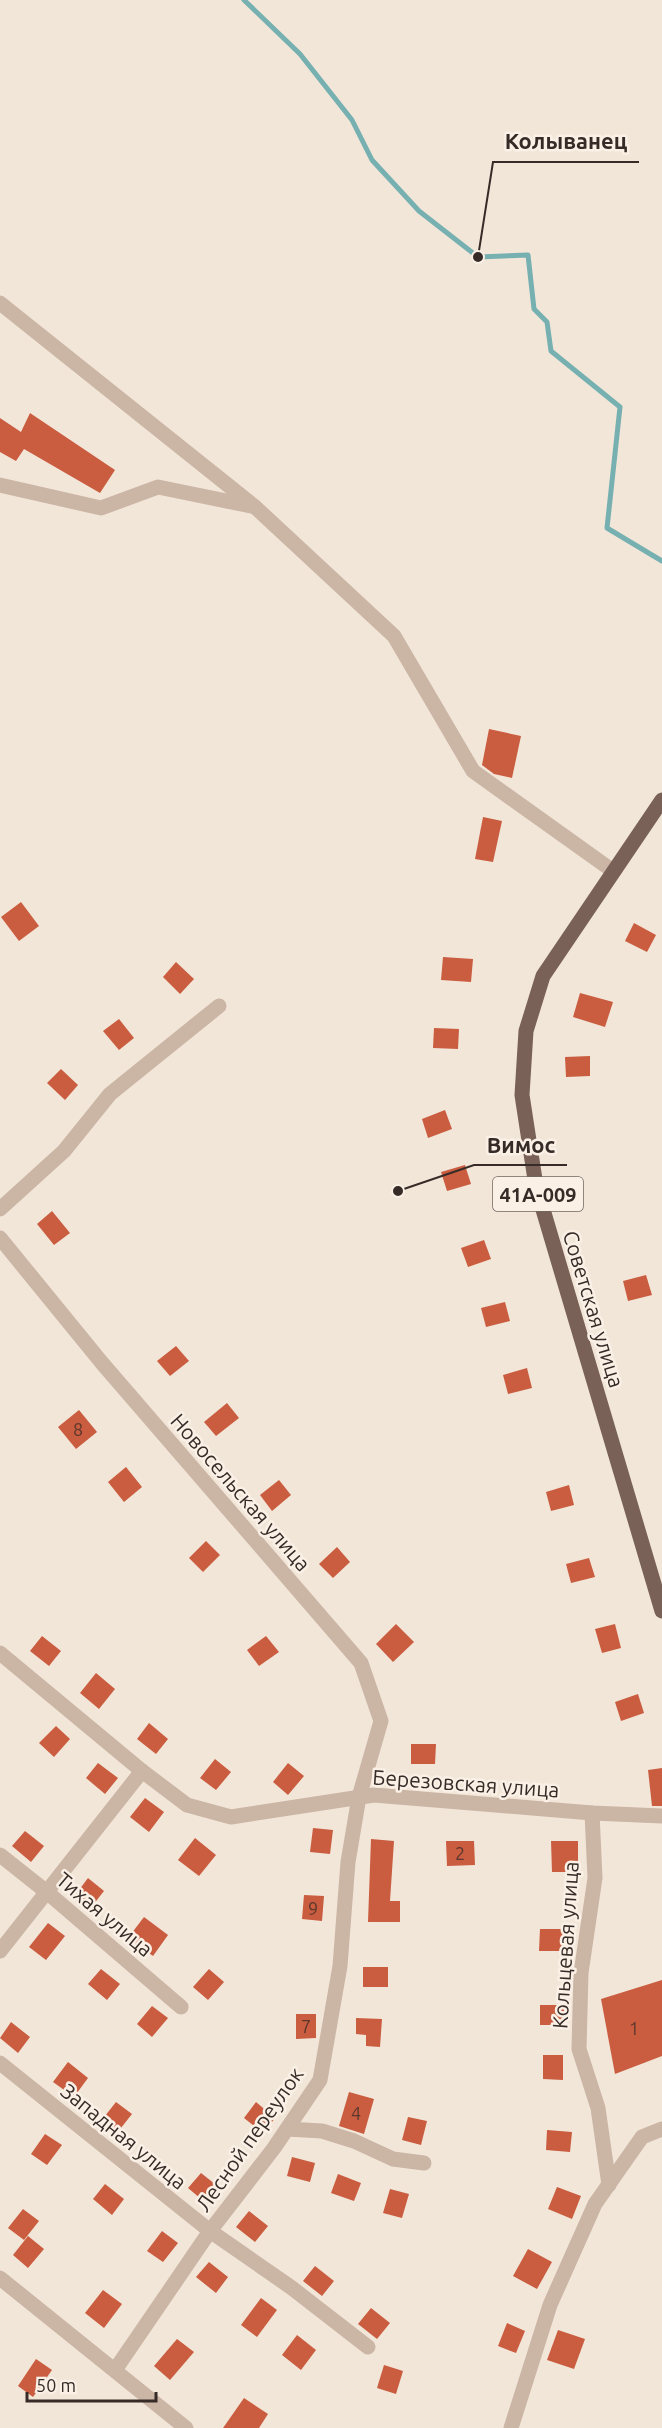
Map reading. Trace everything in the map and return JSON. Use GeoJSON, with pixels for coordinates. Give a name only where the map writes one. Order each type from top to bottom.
{"type":"FeatureCollection","features":[{"type":"Feature","properties":{"kind":"main road","name":"Советская улица"},"geometry":{"type":"LineString","coordinates":[[662,800],[543,976],[526,1031],[522,1095],[536,1186],[662,1611]]}},
{"type":"Feature","properties":{"kind":"street"},"geometry":{"type":"LineString","coordinates":[[0,303],[254,506],[394,636],[473,771],[613,872]]}},
{"type":"Feature","properties":{"kind":"street"},"geometry":{"type":"LineString","coordinates":[[0,485],[101,508],[158,487],[254,506]]}},
{"type":"Feature","properties":{"kind":"street"},"geometry":{"type":"LineString","coordinates":[[0,1209],[64,1151],[110,1094],[219,1006]]}},
{"type":"Feature","properties":{"kind":"street","name":"Новосельская улица"},"geometry":{"type":"LineString","coordinates":[[0,1238],[102,1363],[361,1663],[381,1721],[358,1797]]}},
{"type":"Feature","properties":{"kind":"street","name":"Березовская улица"},"geometry":{"type":"LineString","coordinates":[[0,1653],[142,1771],[187,1805],[231,1817],[374,1795],[592,1813],[662,1816]]}},
{"type":"Feature","properties":{"kind":"street"},"geometry":{"type":"LineString","coordinates":[[0,1951],[142,1771]]}},
{"type":"Feature","properties":{"kind":"street","name":"Лесной переулок"},"geometry":{"type":"LineString","coordinates":[[115,2370],[210,2231],[320,2080],[340,1966],[348,1863],[358,1797]]}},
{"type":"Feature","properties":{"kind":"street","name":"Кольцевая улица"},"geometry":{"type":"LineString","coordinates":[[592,1813],[595,1878],[581,1973],[579,2049],[598,2108],[609,2185]]}},
{"type":"Feature","properties":{"kind":"street","name":"Тихая улица"},"geometry":{"type":"LineString","coordinates":[[0,1855],[181,2007]]}},
{"type":"Feature","properties":{"kind":"street","name":"Западная улица"},"geometry":{"type":"LineString","coordinates":[[0,2063],[210,2231],[292,2288],[368,2347]]}},
{"type":"Feature","properties":{"kind":"street"},"geometry":{"type":"LineString","coordinates":[[287,2128],[322,2131],[354,2140],[393,2159],[424,2163]]}},
{"type":"Feature","properties":{"kind":"street"},"geometry":{"type":"LineString","coordinates":[[511,2428],[550,2305],[595,2204],[642,2137],[662,2129]]}},
{"type":"Feature","properties":{"kind":"street"},"geometry":{"type":"LineString","coordinates":[[0,2278],[186,2428]]}},
{"type":"Feature","properties":{"kind":"building"},"geometry":{"type":"Polygon","coordinates":[[[30,413],[115,470],[100,493],[24,449],[16,461],[0,452],[0,418],[21,432],[30,413]]]}},
{"type":"Feature","properties":{"kind":"building"},"geometry":{"type":"Polygon","coordinates":[[[489,729],[521,736],[512,778],[494,774],[482,765],[489,729]]]}},
{"type":"Feature","properties":{"kind":"building"},"geometry":{"type":"Polygon","coordinates":[[[483,817],[502,821],[493,862],[475,859],[483,817]]]}},
{"type":"Feature","properties":{"kind":"building"},"geometry":{"type":"Polygon","coordinates":[[[21,902],[39,926],[19,941],[1,917],[21,902]]]}},
{"type":"Feature","properties":{"kind":"building"},"geometry":{"type":"Polygon","coordinates":[[[634,923],[656,935],[647,952],[625,941],[634,923]]]}},
{"type":"Feature","properties":{"kind":"building"},"geometry":{"type":"Polygon","coordinates":[[[443,957],[473,959],[471,982],[441,980],[443,957]]]}},
{"type":"Feature","properties":{"kind":"building"},"geometry":{"type":"Polygon","coordinates":[[[176,962],[194,979],[180,994],[163,977],[176,962]]]}},
{"type":"Feature","properties":{"kind":"building"},"geometry":{"type":"Polygon","coordinates":[[[580,993],[613,1002],[605,1027],[573,1017],[580,993]]]}},
{"type":"Feature","properties":{"kind":"building"},"geometry":{"type":"Polygon","coordinates":[[[119,1019],[134,1038],[119,1050],[103,1031],[119,1019]]]}},
{"type":"Feature","properties":{"kind":"building"},"geometry":{"type":"Polygon","coordinates":[[[434,1028],[459,1029],[458,1049],[433,1048],[434,1028]]]}},
{"type":"Feature","properties":{"kind":"building"},"geometry":{"type":"Polygon","coordinates":[[[590,1056],[590,1076],[566,1077],[565,1057],[590,1056]]]}},
{"type":"Feature","properties":{"kind":"building"},"geometry":{"type":"Polygon","coordinates":[[[61,1069],[78,1085],[65,1100],[47,1083],[61,1069]]]}},
{"type":"Feature","properties":{"kind":"building"},"geometry":{"type":"Polygon","coordinates":[[[445,1110],[452,1129],[428,1138],[422,1119],[445,1110]]]}},
{"type":"Feature","properties":{"kind":"building"},"geometry":{"type":"Polygon","coordinates":[[[465,1165],[471,1184],[447,1191],[441,1172],[465,1165]]]}},
{"type":"Feature","properties":{"kind":"building"},"geometry":{"type":"Polygon","coordinates":[[[52,1211],[70,1233],[54,1245],[37,1224],[52,1211]]]}},
{"type":"Feature","properties":{"kind":"building"},"geometry":{"type":"Polygon","coordinates":[[[484,1240],[491,1259],[468,1267],[461,1248],[484,1240]]]}},
{"type":"Feature","properties":{"kind":"building"},"geometry":{"type":"Polygon","coordinates":[[[646,1275],[652,1295],[628,1301],[623,1281],[646,1275]]]}},
{"type":"Feature","properties":{"kind":"building"},"geometry":{"type":"Polygon","coordinates":[[[505,1302],[510,1321],[486,1327],[481,1308],[505,1302]]]}},
{"type":"Feature","properties":{"kind":"building"},"geometry":{"type":"Polygon","coordinates":[[[176,1346],[189,1361],[170,1376],[157,1361],[176,1346]]]}},
{"type":"Feature","properties":{"kind":"building"},"geometry":{"type":"Polygon","coordinates":[[[527,1368],[532,1388],[508,1394],[503,1375],[527,1368]]]}},
{"type":"Feature","properties":{"kind":"building"},"geometry":{"type":"Polygon","coordinates":[[[227,1403],[239,1418],[216,1436],[204,1422],[227,1403]]]}},
{"type":"Feature","properties":{"kind":"building"},"geometry":{"type":"Polygon","coordinates":[[[79,1410],[97,1432],[76,1449],[58,1427],[79,1410]]]}},
{"type":"Feature","properties":{"kind":"building"},"geometry":{"type":"Polygon","coordinates":[[[126,1467],[142,1487],[124,1502],[108,1482],[126,1467]]]}},
{"type":"Feature","properties":{"kind":"building"},"geometry":{"type":"Polygon","coordinates":[[[279,1480],[291,1495],[272,1511],[260,1495],[279,1480]]]}},
{"type":"Feature","properties":{"kind":"building"},"geometry":{"type":"Polygon","coordinates":[[[569,1485],[574,1505],[551,1511],[546,1492],[569,1485]]]}},
{"type":"Feature","properties":{"kind":"building"},"geometry":{"type":"Polygon","coordinates":[[[206,1541],[220,1555],[203,1572],[189,1558],[206,1541]]]}},
{"type":"Feature","properties":{"kind":"building"},"geometry":{"type":"Polygon","coordinates":[[[337,1547],[350,1562],[333,1578],[319,1564],[337,1547]]]}},
{"type":"Feature","properties":{"kind":"building"},"geometry":{"type":"Polygon","coordinates":[[[589,1558],[595,1577],[571,1583],[566,1564],[589,1558]]]}},
{"type":"Feature","properties":{"kind":"building"},"geometry":{"type":"Polygon","coordinates":[[[396,1624],[414,1642],[393,1662],[376,1644],[396,1624]]]}},
{"type":"Feature","properties":{"kind":"building"},"geometry":{"type":"Polygon","coordinates":[[[615,1624],[621,1648],[602,1653],[595,1629],[615,1624]]]}},
{"type":"Feature","properties":{"kind":"building"},"geometry":{"type":"Polygon","coordinates":[[[42,1636],[61,1651],[49,1666],[30,1651],[42,1636]]]}},
{"type":"Feature","properties":{"kind":"building"},"geometry":{"type":"Polygon","coordinates":[[[266,1636],[279,1652],[259,1666],[247,1650],[266,1636]]]}},
{"type":"Feature","properties":{"kind":"building"},"geometry":{"type":"Polygon","coordinates":[[[96,1673],[115,1689],[99,1709],[80,1693],[96,1673]]]}},
{"type":"Feature","properties":{"kind":"building"},"geometry":{"type":"Polygon","coordinates":[[[638,1694],[644,1713],[621,1721],[615,1702],[638,1694]]]}},
{"type":"Feature","properties":{"kind":"building"},"geometry":{"type":"Polygon","coordinates":[[[149,1723],[168,1739],[156,1754],[137,1739],[149,1723]]]}},
{"type":"Feature","properties":{"kind":"building"},"geometry":{"type":"Polygon","coordinates":[[[56,1726],[70,1739],[54,1757],[39,1743],[56,1726]]]}},
{"type":"Feature","properties":{"kind":"building"},"geometry":{"type":"Polygon","coordinates":[[[411,1744],[436,1744],[435,1764],[411,1764],[411,1744]]]}},
{"type":"Feature","properties":{"kind":"building"},"geometry":{"type":"Polygon","coordinates":[[[215,1759],[231,1772],[216,1790],[200,1778],[215,1759]]]}},
{"type":"Feature","properties":{"kind":"building"},"geometry":{"type":"Polygon","coordinates":[[[98,1763],[118,1778],[105,1794],[86,1778],[98,1763]]]}},
{"type":"Feature","properties":{"kind":"building"},"geometry":{"type":"Polygon","coordinates":[[[288,1763],[304,1776],[288,1795],[273,1782],[288,1763]]]}},
{"type":"Feature","properties":{"kind":"building"},"geometry":{"type":"Polygon","coordinates":[[[662,1768],[662,1806],[652,1806],[648,1770],[662,1768]]]}},
{"type":"Feature","properties":{"kind":"building"},"geometry":{"type":"Polygon","coordinates":[[[145,1798],[164,1812],[149,1832],[130,1817],[145,1798]]]}},
{"type":"Feature","properties":{"kind":"building"},"geometry":{"type":"Polygon","coordinates":[[[313,1828],[333,1830],[330,1854],[310,1852],[313,1828]]]}},
{"type":"Feature","properties":{"kind":"building"},"geometry":{"type":"Polygon","coordinates":[[[25,1831],[44,1846],[31,1862],[12,1846],[25,1831]]]}},
{"type":"Feature","properties":{"kind":"building"},"geometry":{"type":"Polygon","coordinates":[[[195,1838],[216,1855],[199,1876],[178,1860],[195,1838]]]}},
{"type":"Feature","properties":{"kind":"building"},"geometry":{"type":"Polygon","coordinates":[[[371,1839],[394,1841],[390,1901],[400,1901],[400,1922],[368,1922],[371,1839]]]}},
{"type":"Feature","properties":{"kind":"building"},"geometry":{"type":"Polygon","coordinates":[[[446,1841],[474,1841],[475,1865],[447,1866],[446,1841]]]}},
{"type":"Feature","properties":{"kind":"building"},"geometry":{"type":"Polygon","coordinates":[[[551,1841],[578,1841],[578,1872],[552,1872],[551,1841]]]}},
{"type":"Feature","properties":{"kind":"building"},"geometry":{"type":"Polygon","coordinates":[[[88,1878],[104,1891],[89,1910],[73,1898],[88,1878]]]}},
{"type":"Feature","properties":{"kind":"building"},"geometry":{"type":"Polygon","coordinates":[[[304,1895],[324,1896],[322,1921],[302,1919],[304,1895]]]}},
{"type":"Feature","properties":{"kind":"building"},"geometry":{"type":"Polygon","coordinates":[[[144,1917],[168,1935],[153,1956],[128,1938],[144,1917]]]}},
{"type":"Feature","properties":{"kind":"building"},"geometry":{"type":"Polygon","coordinates":[[[48,1923],[65,1936],[46,1960],[29,1947],[48,1923]]]}},
{"type":"Feature","properties":{"kind":"building"},"geometry":{"type":"Polygon","coordinates":[[[540,1929],[571,1929],[571,1951],[539,1951],[540,1929]]]}},
{"type":"Feature","properties":{"kind":"building"},"geometry":{"type":"Polygon","coordinates":[[[363,1967],[388,1967],[388,1987],[363,1987],[363,1967]]]}},
{"type":"Feature","properties":{"kind":"building"},"geometry":{"type":"Polygon","coordinates":[[[101,1969],[120,1984],[107,2000],[88,1984],[101,1969]]]}},
{"type":"Feature","properties":{"kind":"building"},"geometry":{"type":"Polygon","coordinates":[[[209,1969],[224,1982],[208,2000],[193,1987],[209,1969]]]}},
{"type":"Feature","properties":{"kind":"building"},"geometry":{"type":"Polygon","coordinates":[[[662,1980],[662,2056],[615,2074],[601,1999],[662,1980]]]}},
{"type":"Feature","properties":{"kind":"building"},"geometry":{"type":"Polygon","coordinates":[[[540,2005],[564,2005],[564,2025],[540,2025],[540,2005]]]}},
{"type":"Feature","properties":{"kind":"building"},"geometry":{"type":"Polygon","coordinates":[[[152,2006],[168,2018],[152,2037],[137,2024],[152,2006]]]}},
{"type":"Feature","properties":{"kind":"building"},"geometry":{"type":"Polygon","coordinates":[[[296,2014],[316,2014],[316,2038],[296,2039],[296,2014]]]}},
{"type":"Feature","properties":{"kind":"building"},"geometry":{"type":"Polygon","coordinates":[[[356,2018],[382,2019],[380,2047],[366,2046],[366,2035],[356,2034],[356,2018]]]}},
{"type":"Feature","properties":{"kind":"building"},"geometry":{"type":"Polygon","coordinates":[[[11,2022],[30,2037],[18,2053],[0,2038],[11,2022]]]}},
{"type":"Feature","properties":{"kind":"building"},"geometry":{"type":"Polygon","coordinates":[[[543,2055],[563,2055],[563,2080],[543,2079],[543,2055]]]}},
{"type":"Feature","properties":{"kind":"building"},"geometry":{"type":"Polygon","coordinates":[[[68,2062],[88,2078],[74,2097],[53,2082],[68,2062]]]}},
{"type":"Feature","properties":{"kind":"building"},"geometry":{"type":"Polygon","coordinates":[[[349,2092],[374,2099],[364,2134],[339,2126],[349,2092]]]}},
{"type":"Feature","properties":{"kind":"building"},"geometry":{"type":"Polygon","coordinates":[[[116,2102],[132,2114],[117,2133],[101,2121],[116,2102]]]}},
{"type":"Feature","properties":{"kind":"building"},"geometry":{"type":"Polygon","coordinates":[[[256,2102],[275,2118],[263,2133],[244,2118],[256,2102]]]}},
{"type":"Feature","properties":{"kind":"building"},"geometry":{"type":"Polygon","coordinates":[[[408,2117],[427,2121],[421,2145],[402,2140],[408,2117]]]}},
{"type":"Feature","properties":{"kind":"building"},"geometry":{"type":"Polygon","coordinates":[[[547,2130],[572,2132],[570,2152],[546,2150],[547,2130]]]}},
{"type":"Feature","properties":{"kind":"building"},"geometry":{"type":"Polygon","coordinates":[[[45,2134],[62,2145],[47,2165],[31,2154],[45,2134]]]}},
{"type":"Feature","properties":{"kind":"building"},"geometry":{"type":"Polygon","coordinates":[[[292,2157],[315,2163],[310,2182],[287,2176],[292,2157]]]}},
{"type":"Feature","properties":{"kind":"building"},"geometry":{"type":"Polygon","coordinates":[[[201,2173],[220,2188],[207,2204],[188,2188],[201,2173]]]}},
{"type":"Feature","properties":{"kind":"building"},"geometry":{"type":"Polygon","coordinates":[[[338,2174],[361,2183],[354,2201],[331,2193],[338,2174]]]}},
{"type":"Feature","properties":{"kind":"building"},"geometry":{"type":"Polygon","coordinates":[[[105,2184],[124,2199],[112,2215],[93,2199],[105,2184]]]}},
{"type":"Feature","properties":{"kind":"building"},"geometry":{"type":"Polygon","coordinates":[[[557,2187],[581,2196],[572,2219],[548,2209],[557,2187]]]}},
{"type":"Feature","properties":{"kind":"building"},"geometry":{"type":"Polygon","coordinates":[[[390,2189],[409,2194],[402,2218],[383,2213],[390,2189]]]}},
{"type":"Feature","properties":{"kind":"building"},"geometry":{"type":"Polygon","coordinates":[[[23,2209],[39,2221],[24,2240],[8,2228],[23,2209]]]}},
{"type":"Feature","properties":{"kind":"building"},"geometry":{"type":"Polygon","coordinates":[[[249,2211],[268,2226],[255,2242],[236,2227],[249,2211]]]}},
{"type":"Feature","properties":{"kind":"building"},"geometry":{"type":"Polygon","coordinates":[[[162,2231],[178,2243],[163,2262],[147,2251],[162,2231]]]}},
{"type":"Feature","properties":{"kind":"building"},"geometry":{"type":"Polygon","coordinates":[[[28,2236],[44,2249],[28,2268],[13,2255],[28,2236]]]}},
{"type":"Feature","properties":{"kind":"building"},"geometry":{"type":"Polygon","coordinates":[[[528,2249],[552,2262],[537,2289],[513,2276],[528,2249]]]}},
{"type":"Feature","properties":{"kind":"building"},"geometry":{"type":"Polygon","coordinates":[[[209,2262],[228,2277],[216,2293],[196,2277],[209,2262]]]}},
{"type":"Feature","properties":{"kind":"building"},"geometry":{"type":"Polygon","coordinates":[[[315,2266],[334,2281],[322,2296],[303,2281],[315,2266]]]}},
{"type":"Feature","properties":{"kind":"building"},"geometry":{"type":"Polygon","coordinates":[[[103,2290],[122,2304],[104,2328],[85,2313],[103,2290]]]}},
{"type":"Feature","properties":{"kind":"building"},"geometry":{"type":"Polygon","coordinates":[[[261,2298],[277,2310],[257,2337],[241,2325],[261,2298]]]}},
{"type":"Feature","properties":{"kind":"building"},"geometry":{"type":"Polygon","coordinates":[[[371,2308],[390,2323],[377,2339],[358,2324],[371,2308]]]}},
{"type":"Feature","properties":{"kind":"building"},"geometry":{"type":"Polygon","coordinates":[[[507,2323],[525,2331],[516,2353],[498,2346],[507,2323]]]}},
{"type":"Feature","properties":{"kind":"building"},"geometry":{"type":"Polygon","coordinates":[[[558,2330],[585,2339],[574,2369],[547,2360],[558,2330]]]}},
{"type":"Feature","properties":{"kind":"building"},"geometry":{"type":"Polygon","coordinates":[[[297,2335],[316,2350],[301,2370],[282,2355],[297,2335]]]}},
{"type":"Feature","properties":{"kind":"building"},"geometry":{"type":"Polygon","coordinates":[[[177,2339],[194,2352],[170,2380],[154,2366],[177,2339]]]}},
{"type":"Feature","properties":{"kind":"building"},"geometry":{"type":"Polygon","coordinates":[[[36,2359],[52,2370],[33,2397],[18,2386],[36,2359]]]}},
{"type":"Feature","properties":{"kind":"building"},"geometry":{"type":"Polygon","coordinates":[[[384,2365],[403,2371],[396,2394],[377,2388],[384,2365]]]}},
{"type":"Feature","properties":{"kind":"building"},"geometry":{"type":"Polygon","coordinates":[[[244,2398],[268,2414],[259,2428],[223,2428],[244,2398]]]}},
{"type":"Feature","properties":{"kind":"waterway"},"geometry":{"type":"LineString","coordinates":[[244,0],[300,54],[352,120],[372,160],[419,211],[478,257],[528,255],[534,309],[547,322],[551,351],[620,407],[607,528],[662,561]]}},
{"type":"Feature","properties":{"kind":"place","name":"Колыванец"},"geometry":{"type":"Point","coordinates":[478,257]}},
{"type":"Feature","properties":{"kind":"place","name":"Вимос"},"geometry":{"type":"Point","coordinates":[398,1191]}}]}
